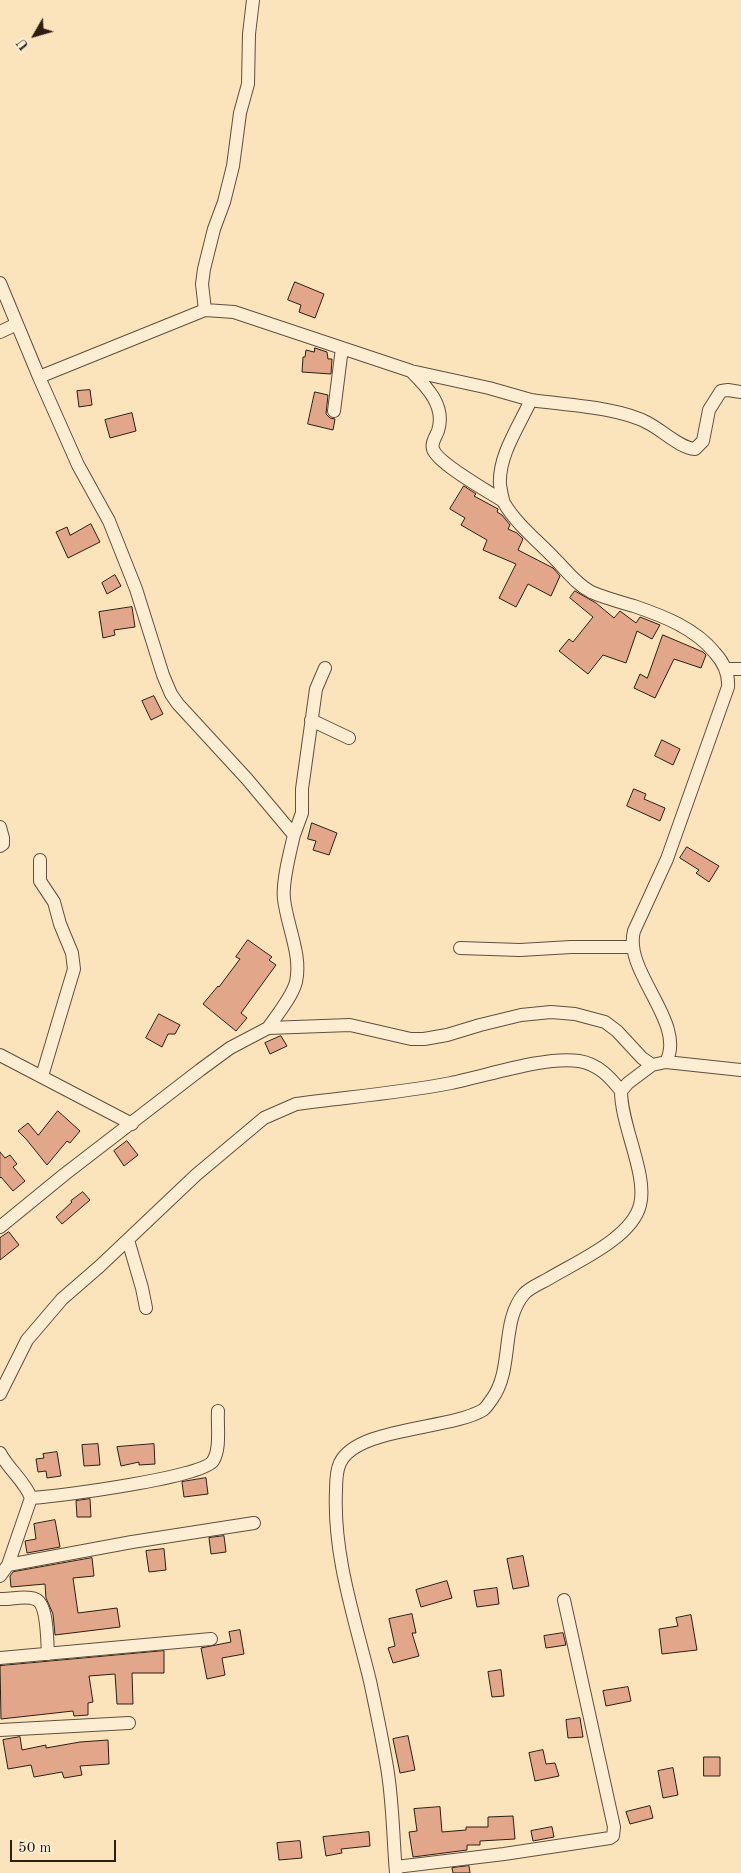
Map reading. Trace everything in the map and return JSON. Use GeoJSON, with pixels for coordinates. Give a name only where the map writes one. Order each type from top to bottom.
{"type":"FeatureCollection","features":[{"type":"Feature","properties":{"kind":"street"},"geometry":{"type":"LineString","coordinates":[[205,310],[202,284],[204,269],[233,166],[240,113],[248,84],[249,34],[253,0]]}},
{"type":"Feature","properties":{"kind":"street"},"geometry":{"type":"LineString","coordinates":[[0,284],[78,465],[109,521],[136,588],[163,675],[171,694],[294,835]]}},
{"type":"Feature","properties":{"kind":"street"},"geometry":{"type":"LineString","coordinates":[[39,377],[205,310],[234,312],[412,371],[489,388],[531,400],[633,417],[664,432],[688,448],[695,448],[703,441],[709,410],[721,391],[741,392]]}},
{"type":"Feature","properties":{"kind":"street"},"geometry":{"type":"LineString","coordinates":[[0,332],[17,324]]}},
{"type":"Feature","properties":{"kind":"street"},"geometry":{"type":"LineString","coordinates":[[334,411],[342,348]]}},
{"type":"Feature","properties":{"kind":"street"},"geometry":{"type":"LineString","coordinates":[[412,371],[430,391],[436,403],[440,419],[432,444],[435,453],[444,462],[503,501],[523,528],[577,583],[590,592],[636,607],[682,626],[705,642],[726,669],[729,678],[728,687],[667,859],[631,941],[635,958],[658,1006],[669,1038],[670,1048],[666,1062]]}},
{"type":"Feature","properties":{"kind":"street"},"geometry":{"type":"LineString","coordinates":[[503,501],[500,483],[504,460],[531,400]]}},
{"type":"Feature","properties":{"kind":"street"},"geometry":{"type":"LineString","coordinates":[[268,1028],[292,992],[296,981],[295,957],[284,898],[294,835],[302,813],[302,789],[316,689],[325,668]]}},
{"type":"Feature","properties":{"kind":"street"},"geometry":{"type":"LineString","coordinates":[[726,669],[741,669]]}},
{"type":"Feature","properties":{"kind":"street"},"geometry":{"type":"LineString","coordinates":[[311,720],[349,738]]}},
{"type":"Feature","properties":{"kind":"street"},"geometry":{"type":"LineString","coordinates":[[0,827],[3,838],[3,844],[0,846]]}},
{"type":"Feature","properties":{"kind":"street"},"geometry":{"type":"LineString","coordinates":[[40,860],[40,881],[54,902],[60,924],[72,953],[74,969],[42,1076]]}},
{"type":"Feature","properties":{"kind":"street"},"geometry":{"type":"LineString","coordinates":[[460,948],[520,950],[571,946],[632,947]]}},
{"type":"Feature","properties":{"kind":"street"},"geometry":{"type":"LineString","coordinates":[[0,1227],[230,1048],[268,1028],[350,1025],[411,1039],[424,1039],[447,1035],[521,1015],[551,1012],[575,1014],[605,1022],[617,1031],[642,1058],[652,1065]]}},
{"type":"Feature","properties":{"kind":"street"},"geometry":{"type":"LineString","coordinates":[[0,1055],[132,1124]]}},
{"type":"Feature","properties":{"kind":"street"},"geometry":{"type":"LineString","coordinates":[[0,1394],[17,1359],[39,1325],[62,1299],[100,1266],[196,1175],[264,1118],[296,1104],[451,1083],[559,1060],[580,1061],[592,1065],[608,1074],[621,1091],[623,1114],[639,1173],[641,1202],[635,1218],[620,1234],[596,1251],[525,1292],[514,1309],[503,1378],[484,1410],[359,1444],[348,1452],[340,1463],[336,1481],[335,1514],[340,1557],[375,1704],[387,1770],[396,1870],[610,1838],[613,1836],[614,1827],[564,1600]]}},
{"type":"Feature","properties":{"kind":"street"},"geometry":{"type":"LineString","coordinates":[[621,1091],[628,1083],[652,1065],[666,1062],[741,1070]]}},
{"type":"Feature","properties":{"kind":"street"},"geometry":{"type":"LineString","coordinates":[[128,1240],[146,1308]]}},
{"type":"Feature","properties":{"kind":"street"},"geometry":{"type":"LineString","coordinates":[[31,1498],[176,1477],[209,1465],[214,1460],[217,1449],[218,1411]]}},
{"type":"Feature","properties":{"kind":"street"},"geometry":{"type":"LineString","coordinates":[[0,1453],[29,1492],[31,1498],[8,1565],[0,1576]]}},
{"type":"Feature","properties":{"kind":"street"},"geometry":{"type":"LineString","coordinates":[[8,1565],[132,1542],[254,1523]]}},
{"type":"Feature","properties":{"kind":"street"},"geometry":{"type":"LineString","coordinates":[[0,1599],[34,1598],[39,1601],[44,1612],[48,1654]]}},
{"type":"Feature","properties":{"kind":"street"},"geometry":{"type":"LineString","coordinates":[[0,1658],[211,1639]]}},
{"type":"Feature","properties":{"kind":"street"},"geometry":{"type":"LineString","coordinates":[[0,1730],[129,1723]]}},
{"type":"Feature","properties":{"kind":"building"},"geometry":{"type":"Polygon","coordinates":[[[295,282],[324,294],[315,318],[299,312],[301,305],[288,300],[295,282]]]}},
{"type":"Feature","properties":{"kind":"building"},"geometry":{"type":"Polygon","coordinates":[[[315,348],[327,352],[328,359],[332,359],[331,374],[302,372],[303,357],[305,357],[306,350],[314,352],[315,348]]]}},
{"type":"Feature","properties":{"kind":"building"},"geometry":{"type":"Polygon","coordinates":[[[90,390],[92,405],[79,407],[77,391],[90,390]]]}},
{"type":"Feature","properties":{"kind":"building"},"geometry":{"type":"Polygon","coordinates":[[[315,392],[328,395],[326,414],[330,418],[335,419],[333,430],[308,424],[315,392]]]}},
{"type":"Feature","properties":{"kind":"building"},"geometry":{"type":"Polygon","coordinates":[[[132,413],[136,431],[110,438],[105,420],[132,413]]]}},
{"type":"Feature","properties":{"kind":"building"},"geometry":{"type":"Polygon","coordinates":[[[464,486],[476,494],[474,496],[498,509],[497,512],[510,525],[508,529],[517,533],[523,539],[518,550],[553,568],[560,576],[551,596],[528,584],[516,607],[499,598],[516,564],[483,550],[487,540],[461,525],[465,518],[450,509],[464,486]]]}},
{"type":"Feature","properties":{"kind":"building"},"geometry":{"type":"Polygon","coordinates":[[[91,524],[100,542],[68,558],[56,532],[67,527],[70,535],[91,524]]]}},
{"type":"Feature","properties":{"kind":"building"},"geometry":{"type":"Polygon","coordinates":[[[115,575],[121,586],[107,594],[102,583],[115,575]]]}},
{"type":"Feature","properties":{"kind":"building"},"geometry":{"type":"Polygon","coordinates":[[[575,591],[596,603],[614,618],[620,611],[636,623],[640,617],[660,625],[652,639],[637,631],[626,663],[603,655],[588,674],[559,651],[569,639],[573,642],[593,617],[570,598],[575,591]]]}},
{"type":"Feature","properties":{"kind":"building"},"geometry":{"type":"Polygon","coordinates":[[[132,607],[135,627],[114,630],[115,635],[103,638],[99,612],[132,607]]]}},
{"type":"Feature","properties":{"kind":"building"},"geometry":{"type":"Polygon","coordinates":[[[663,635],[706,655],[701,668],[674,659],[655,698],[634,688],[640,674],[647,678],[663,635]]]}},
{"type":"Feature","properties":{"kind":"building"},"geometry":{"type":"Polygon","coordinates":[[[154,696],[163,714],[151,720],[142,701],[154,696]]]}},
{"type":"Feature","properties":{"kind":"building"},"geometry":{"type":"Polygon","coordinates":[[[662,740],[680,749],[673,765],[655,756],[662,740]]]}},
{"type":"Feature","properties":{"kind":"building"},"geometry":{"type":"Polygon","coordinates":[[[634,789],[646,794],[644,799],[665,808],[660,821],[627,806],[634,789]]]}},
{"type":"Feature","properties":{"kind":"building"},"geometry":{"type":"Polygon","coordinates":[[[312,823],[337,833],[329,855],[313,850],[316,841],[308,839],[312,823]]]}},
{"type":"Feature","properties":{"kind":"building"},"geometry":{"type":"Polygon","coordinates":[[[687,847],[719,866],[709,882],[696,873],[699,870],[680,858],[687,847]]]}},
{"type":"Feature","properties":{"kind":"building"},"geometry":{"type":"Polygon","coordinates":[[[248,940],[272,957],[269,960],[276,965],[241,1013],[247,1018],[236,1031],[203,1004],[219,987],[240,959],[236,957],[248,940]]]}},
{"type":"Feature","properties":{"kind":"building"},"geometry":{"type":"Polygon","coordinates":[[[159,1014],[180,1025],[175,1034],[168,1034],[162,1047],[146,1038],[159,1014]]]}},
{"type":"Feature","properties":{"kind":"building"},"geometry":{"type":"Polygon","coordinates":[[[281,1036],[287,1046],[270,1054],[265,1043],[281,1036]]]}},
{"type":"Feature","properties":{"kind":"building"},"geometry":{"type":"Polygon","coordinates":[[[58,1111],[80,1131],[70,1143],[67,1141],[47,1165],[18,1131],[28,1123],[38,1135],[58,1111]]]}},
{"type":"Feature","properties":{"kind":"building"},"geometry":{"type":"Polygon","coordinates":[[[127,1141],[138,1155],[124,1166],[114,1151],[127,1141]]]}},
{"type":"Feature","properties":{"kind":"building"},"geometry":{"type":"Polygon","coordinates":[[[0,1152],[5,1158],[10,1155],[17,1164],[13,1167],[25,1181],[13,1191],[0,1178],[0,1152]]]}},
{"type":"Feature","properties":{"kind":"building"},"geometry":{"type":"Polygon","coordinates":[[[83,1192],[90,1200],[62,1224],[56,1217],[71,1201],[83,1192]]]}},
{"type":"Feature","properties":{"kind":"building"},"geometry":{"type":"Polygon","coordinates":[[[9,1232],[19,1245],[0,1260],[0,1238],[9,1232]]]}},
{"type":"Feature","properties":{"kind":"building"},"geometry":{"type":"Polygon","coordinates":[[[98,1444],[100,1465],[84,1466],[82,1445],[98,1444]]]}},
{"type":"Feature","properties":{"kind":"building"},"geometry":{"type":"Polygon","coordinates":[[[154,1444],[155,1464],[139,1465],[139,1462],[121,1466],[117,1447],[154,1444]]]}},
{"type":"Feature","properties":{"kind":"building"},"geometry":{"type":"Polygon","coordinates":[[[57,1452],[61,1476],[47,1478],[46,1471],[38,1472],[36,1459],[44,1458],[43,1454],[57,1452]]]}},
{"type":"Feature","properties":{"kind":"building"},"geometry":{"type":"Polygon","coordinates":[[[206,1478],[208,1494],[184,1497],[182,1482],[206,1478]]]}},
{"type":"Feature","properties":{"kind":"building"},"geometry":{"type":"Polygon","coordinates":[[[90,1499],[91,1517],[77,1517],[76,1501],[90,1499]]]}},
{"type":"Feature","properties":{"kind":"building"},"geometry":{"type":"Polygon","coordinates":[[[55,1520],[60,1547],[27,1553],[25,1541],[36,1539],[34,1524],[55,1520]]]}},
{"type":"Feature","properties":{"kind":"building"},"geometry":{"type":"Polygon","coordinates":[[[224,1536],[226,1552],[211,1554],[209,1538],[224,1536]]]}},
{"type":"Feature","properties":{"kind":"building"},"geometry":{"type":"Polygon","coordinates":[[[164,1549],[166,1570],[149,1572],[146,1551],[164,1549]]]}},
{"type":"Feature","properties":{"kind":"building"},"geometry":{"type":"Polygon","coordinates":[[[523,1556],[529,1586],[513,1589],[507,1559],[523,1556]]]}},
{"type":"Feature","properties":{"kind":"building"},"geometry":{"type":"Polygon","coordinates":[[[92,1558],[94,1576],[73,1578],[78,1613],[117,1608],[120,1627],[55,1635],[53,1614],[46,1598],[45,1584],[11,1587],[10,1576],[13,1572],[92,1558]]]}},
{"type":"Feature","properties":{"kind":"building"},"geometry":{"type":"Polygon","coordinates":[[[447,1581],[452,1598],[421,1607],[416,1590],[447,1581]]]}},
{"type":"Feature","properties":{"kind":"building"},"geometry":{"type":"Polygon","coordinates":[[[497,1588],[499,1604],[477,1607],[474,1591],[497,1588]]]}},
{"type":"Feature","properties":{"kind":"building"},"geometry":{"type":"Polygon","coordinates":[[[412,1614],[416,1633],[412,1633],[419,1656],[393,1663],[388,1648],[395,1646],[389,1619],[412,1614]]]}},
{"type":"Feature","properties":{"kind":"building"},"geometry":{"type":"Polygon","coordinates":[[[691,1615],[697,1650],[662,1654],[659,1629],[678,1626],[676,1618],[691,1615]]]}},
{"type":"Feature","properties":{"kind":"building"},"geometry":{"type":"Polygon","coordinates":[[[240,1630],[244,1654],[222,1658],[225,1675],[207,1679],[201,1648],[231,1642],[229,1632],[240,1630]]]}},
{"type":"Feature","properties":{"kind":"building"},"geometry":{"type":"Polygon","coordinates":[[[563,1633],[566,1645],[546,1648],[544,1636],[563,1633]]]}},
{"type":"Feature","properties":{"kind":"building"},"geometry":{"type":"Polygon","coordinates":[[[164,1651],[164,1673],[132,1673],[133,1704],[117,1704],[115,1674],[89,1676],[93,1702],[88,1703],[88,1715],[74,1716],[73,1711],[1,1719],[0,1666],[164,1651]]]}},
{"type":"Feature","properties":{"kind":"building"},"geometry":{"type":"Polygon","coordinates":[[[501,1670],[504,1696],[492,1697],[488,1672],[501,1670]]]}},
{"type":"Feature","properties":{"kind":"building"},"geometry":{"type":"Polygon","coordinates":[[[628,1687],[631,1701],[606,1706],[603,1691],[628,1687]]]}},
{"type":"Feature","properties":{"kind":"building"},"geometry":{"type":"Polygon","coordinates":[[[580,1718],[583,1737],[568,1738],[566,1720],[580,1718]]]}},
{"type":"Feature","properties":{"kind":"building"},"geometry":{"type":"Polygon","coordinates":[[[408,1736],[415,1770],[400,1773],[393,1739],[408,1736]]]}},
{"type":"Feature","properties":{"kind":"building"},"geometry":{"type":"Polygon","coordinates":[[[20,1737],[22,1750],[46,1745],[46,1748],[80,1742],[108,1740],[109,1764],[80,1766],[82,1775],[64,1778],[62,1772],[34,1777],[31,1765],[8,1769],[3,1740],[20,1737]]]}},
{"type":"Feature","properties":{"kind":"building"},"geometry":{"type":"Polygon","coordinates":[[[543,1750],[546,1764],[555,1763],[559,1776],[535,1781],[529,1753],[543,1750]]]}},
{"type":"Feature","properties":{"kind":"building"},"geometry":{"type":"Polygon","coordinates":[[[704,1757],[720,1757],[720,1776],[704,1776],[704,1757]]]}},
{"type":"Feature","properties":{"kind":"building"},"geometry":{"type":"Polygon","coordinates":[[[673,1768],[678,1795],[663,1798],[658,1771],[673,1768]]]}},
{"type":"Feature","properties":{"kind":"building"},"geometry":{"type":"Polygon","coordinates":[[[650,1806],[653,1818],[630,1824],[626,1812],[650,1806]]]}},
{"type":"Feature","properties":{"kind":"building"},"geometry":{"type":"Polygon","coordinates":[[[440,1807],[442,1832],[466,1830],[466,1827],[488,1827],[488,1817],[513,1816],[515,1839],[480,1841],[480,1845],[467,1845],[467,1850],[413,1857],[409,1832],[417,1831],[414,1809],[440,1807]]]}},
{"type":"Feature","properties":{"kind":"building"},"geometry":{"type":"Polygon","coordinates":[[[552,1827],[554,1837],[533,1841],[531,1831],[552,1827]]]}},
{"type":"Feature","properties":{"kind":"building"},"geometry":{"type":"Polygon","coordinates":[[[369,1832],[370,1846],[341,1849],[342,1853],[326,1856],[323,1837],[369,1832]]]}},
{"type":"Feature","properties":{"kind":"building"},"geometry":{"type":"Polygon","coordinates":[[[300,1841],[302,1858],[279,1860],[277,1843],[300,1841]]]}},
{"type":"Feature","properties":{"kind":"building"},"geometry":{"type":"Polygon","coordinates":[[[469,1866],[470,1873],[453,1873],[452,1868],[469,1866]]]}}]}
